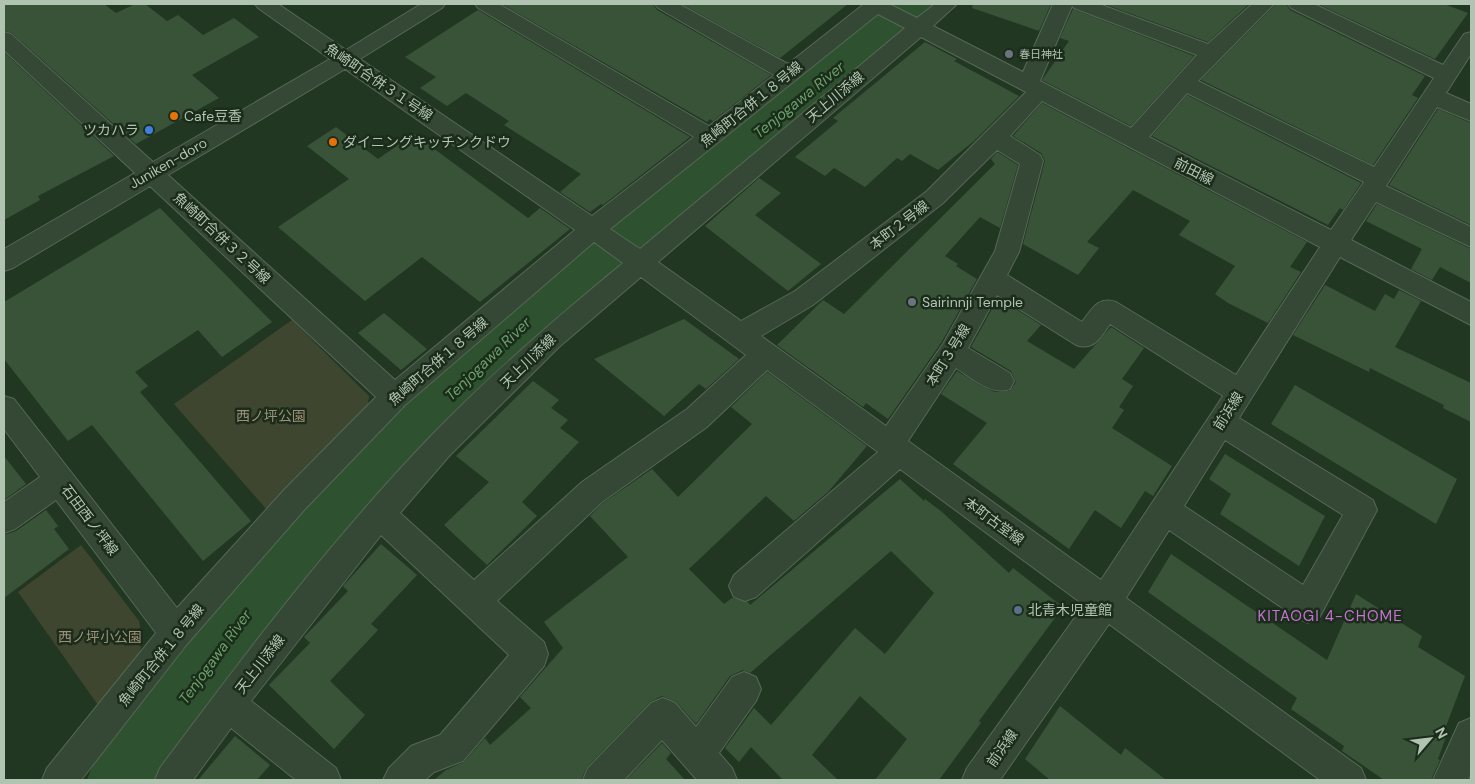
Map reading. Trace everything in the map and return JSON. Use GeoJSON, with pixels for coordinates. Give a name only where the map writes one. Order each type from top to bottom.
{"type":"FeatureCollection","features":[{"type":"Feature","properties":{"kind":"street","name":"魚崎町合併３１号線"},"geometry":{"type":"LineString","coordinates":[[265,4],[636,260]]}},
{"type":"Feature","properties":{"kind":"street","name":"Juniken-doro"},"geometry":{"type":"LineString","coordinates":[[4,260],[346,59],[432,4]]}},
{"type":"Feature","properties":{"kind":"street"},"geometry":{"type":"LineString","coordinates":[[485,4],[711,137]]}},
{"type":"Feature","properties":{"kind":"street"},"geometry":{"type":"LineString","coordinates":[[665,4],[789,74]]}},
{"type":"Feature","properties":{"kind":"street","name":"魚崎町合併１８号線"},"geometry":{"type":"LineString","coordinates":[[59,780],[176,633],[296,499],[395,397],[876,4]]}},
{"type":"Feature","properties":{"kind":"street","name":"前田線"},"geometry":{"type":"LineString","coordinates":[[876,4],[1033,88],[1471,314]]}},
{"type":"Feature","properties":{"kind":"street","name":"天上川添線"},"geometry":{"type":"LineString","coordinates":[[172,780],[228,704],[357,540],[446,439],[636,260],[947,4]]}},
{"type":"Feature","properties":{"kind":"street","name":"本町２号線"},"geometry":{"type":"LineString","coordinates":[[739,335],[804,298],[935,197],[995,138],[1033,88],[1063,4]]}},
{"type":"Feature","properties":{"kind":"street"},"geometry":{"type":"LineString","coordinates":[[1081,4],[1211,53]]}},
{"type":"Feature","properties":{"kind":"street"},"geometry":{"type":"LineString","coordinates":[[1133,140],[1211,53],[1264,4]]}},
{"type":"Feature","properties":{"kind":"street"},"geometry":{"type":"LineString","coordinates":[[1298,4],[1456,66],[1471,113]]}},
{"type":"Feature","properties":{"kind":"street","name":"魚崎町合併３２号線"},"geometry":{"type":"LineString","coordinates":[[4,39],[395,397]]}},
{"type":"Feature","properties":{"kind":"street","name":"前浜線"},"geometry":{"type":"LineString","coordinates":[[979,780],[1105,602],[1335,244],[1456,66]]}},
{"type":"Feature","properties":{"kind":"street"},"geometry":{"type":"LineString","coordinates":[[1184,83],[1375,184],[1471,238]]}},
{"type":"Feature","properties":{"kind":"street","name":"本町３号線"},"geometry":{"type":"LineString","coordinates":[[745,586],[894,448],[952,352],[1007,252],[1032,161],[995,138]]}},
{"type":"Feature","properties":{"kind":"street","name":"本町古堂線"},"geometry":{"type":"LineString","coordinates":[[636,260],[1349,780]]}},
{"type":"Feature","properties":{"kind":"street"},"geometry":{"type":"LineString","coordinates":[[992,279],[1086,337],[1107,309],[1240,392]]}},
{"type":"Feature","properties":{"kind":"street"},"geometry":{"type":"LineString","coordinates":[[952,352],[1000,381]]}},
{"type":"Feature","properties":{"kind":"street"},"geometry":{"type":"LineString","coordinates":[[475,601],[526,551],[592,492],[697,418],[765,354]]}},
{"type":"Feature","properties":{"kind":"street","name":"石田西ノ坪線"},"geometry":{"type":"LineString","coordinates":[[4,408],[176,633]]}},
{"type":"Feature","properties":{"kind":"street"},"geometry":{"type":"LineString","coordinates":[[1164,510],[1308,607],[1362,510],[1221,422]]}},
{"type":"Feature","properties":{"kind":"street"},"geometry":{"type":"LineString","coordinates":[[4,519],[60,480]]}},
{"type":"Feature","properties":{"kind":"street"},"geometry":{"type":"LineString","coordinates":[[380,515],[532,654],[451,750],[422,758],[402,780]]}},
{"type":"Feature","properties":{"kind":"street"},"geometry":{"type":"LineString","coordinates":[[697,754],[744,689]]}},
{"type":"Feature","properties":{"kind":"street"},"geometry":{"type":"LineString","coordinates":[[228,704],[324,780]]}},
{"type":"Feature","properties":{"kind":"street"},"geometry":{"type":"LineString","coordinates":[[600,780],[663,715],[720,780]]}},
{"type":"Feature","properties":{"kind":"street"},"geometry":{"type":"LineString","coordinates":[[1450,780],[1471,735]]}},
{"type":"Feature","properties":{"kind":"green space","name":"西ノ坪公園"},"geometry":{"type":"Polygon","coordinates":[[[292,320],[369,396],[367,411],[268,511],[174,404],[292,320]]]}},
{"type":"Feature","properties":{"kind":"green space","name":"西ノ坪小公園"},"geometry":{"type":"Polygon","coordinates":[[[81,545],[139,621],[142,636],[140,653],[98,705],[18,592],[81,545]]]}},
{"type":"Feature","properties":{"kind":"building"},"geometry":{"type":"Polygon","coordinates":[[[4,4],[104,4],[116,13],[135,4],[145,4],[167,21],[178,15],[203,35],[234,18],[259,37],[192,75],[219,98],[136,144],[12,33],[4,30],[4,4]]]}},
{"type":"Feature","properties":{"kind":"building"},"geometry":{"type":"Polygon","coordinates":[[[502,4],[653,4],[657,10],[771,75],[713,121],[710,119],[707,122],[502,4]]]}},
{"type":"Feature","properties":{"kind":"building"},"geometry":{"type":"Polygon","coordinates":[[[682,4],[848,4],[780,58],[682,4]]]}},
{"type":"Feature","properties":{"kind":"building"},"geometry":{"type":"Polygon","coordinates":[[[973,4],[1051,4],[1039,31],[972,8],[973,4]]]}},
{"type":"Feature","properties":{"kind":"building"},"geometry":{"type":"Polygon","coordinates":[[[1104,4],[1249,4],[1208,42],[1104,4]]]}},
{"type":"Feature","properties":{"kind":"building"},"geometry":{"type":"Polygon","coordinates":[[[1276,4],[1286,4],[1290,10],[1425,76],[1412,95],[1418,98],[1373,165],[1201,80],[1276,4]]]}},
{"type":"Feature","properties":{"kind":"building"},"geometry":{"type":"Polygon","coordinates":[[[1318,4],[1444,4],[1468,13],[1435,59],[1318,4]]]}},
{"type":"Feature","properties":{"kind":"building"},"geometry":{"type":"Polygon","coordinates":[[[1073,9],[1194,56],[1131,126],[1042,80],[1069,41],[1060,38],[1073,9]]]}},
{"type":"Feature","properties":{"kind":"building"},"geometry":{"type":"Polygon","coordinates":[[[478,10],[690,137],[603,205],[601,204],[590,212],[560,192],[581,174],[504,125],[509,121],[466,93],[447,106],[420,88],[436,77],[405,57],[478,10]]]}},
{"type":"Feature","properties":{"kind":"building"},"geometry":{"type":"Polygon","coordinates":[[[925,42],[957,59],[954,61],[1019,96],[974,141],[938,170],[910,154],[902,161],[897,158],[865,187],[834,168],[825,176],[795,157],[838,121],[833,118],[925,42]]]}},
{"type":"Feature","properties":{"kind":"building"},"geometry":{"type":"Polygon","coordinates":[[[4,52],[114,156],[38,196],[40,200],[4,220],[4,52]]]}},
{"type":"Feature","properties":{"kind":"building"},"geometry":{"type":"Polygon","coordinates":[[[1187,95],[1361,183],[1343,210],[1340,208],[1328,225],[1152,136],[1187,95]]]}},
{"type":"Feature","properties":{"kind":"building"},"geometry":{"type":"Polygon","coordinates":[[[1042,103],[1307,242],[1290,267],[1301,272],[1268,323],[1228,303],[1215,294],[1235,266],[1179,235],[1190,221],[1133,190],[1087,242],[1099,248],[1078,275],[1023,244],[1045,161],[1041,153],[1013,136],[1042,103]]]}},
{"type":"Feature","properties":{"kind":"building"},"geometry":{"type":"Polygon","coordinates":[[[1438,109],[1471,123],[1471,225],[1389,185],[1438,109]]]}},
{"type":"Feature","properties":{"kind":"building"},"geometry":{"type":"Polygon","coordinates":[[[336,127],[378,159],[414,134],[528,218],[540,208],[570,229],[480,302],[422,257],[365,301],[278,227],[349,179],[307,146],[336,127]]]}},
{"type":"Feature","properties":{"kind":"building"},"geometry":{"type":"Polygon","coordinates":[[[997,152],[1018,165],[1000,228],[980,217],[945,256],[958,264],[956,266],[977,279],[941,343],[888,419],[866,403],[863,407],[777,345],[823,300],[844,314],[995,164],[991,159],[997,152]]]}},
{"type":"Feature","properties":{"kind":"building"},"geometry":{"type":"Polygon","coordinates":[[[759,178],[781,193],[755,215],[821,264],[788,291],[705,226],[759,178]]]}},
{"type":"Feature","properties":{"kind":"building"},"geometry":{"type":"Polygon","coordinates":[[[1377,204],[1471,249],[1471,283],[1440,267],[1432,280],[1411,269],[1422,249],[1366,221],[1377,204]]]}},
{"type":"Feature","properties":{"kind":"building"},"geometry":{"type":"Polygon","coordinates":[[[160,208],[272,322],[222,357],[198,330],[135,372],[148,386],[140,392],[251,521],[203,561],[92,425],[68,441],[4,359],[4,302],[160,208]]]}},
{"type":"Feature","properties":{"kind":"building"},"geometry":{"type":"Polygon","coordinates":[[[1325,285],[1375,311],[1385,294],[1394,299],[1399,290],[1421,301],[1395,347],[1471,383],[1471,422],[1443,408],[1444,405],[1370,368],[1369,372],[1293,335],[1325,285]]]}},
{"type":"Feature","properties":{"kind":"building"},"geometry":{"type":"Polygon","coordinates":[[[998,298],[1041,325],[1027,341],[1074,369],[1111,327],[1144,348],[1122,379],[1133,386],[1119,407],[1124,410],[1112,428],[1172,466],[1153,496],[1145,491],[1121,528],[1095,510],[1069,549],[953,464],[987,423],[941,394],[957,371],[981,386],[995,392],[1010,391],[1016,382],[1011,371],[971,347],[998,298]]]}},
{"type":"Feature","properties":{"kind":"building"},"geometry":{"type":"Polygon","coordinates":[[[384,313],[427,349],[401,370],[358,333],[384,313]]]}},
{"type":"Feature","properties":{"kind":"building"},"geometry":{"type":"Polygon","coordinates":[[[684,319],[739,359],[706,389],[699,384],[664,416],[594,359],[684,319]]]}},
{"type":"Feature","properties":{"kind":"building"},"geometry":{"type":"Polygon","coordinates":[[[767,372],[867,446],[828,492],[794,521],[766,496],[689,569],[724,604],[732,598],[748,602],[750,605],[900,479],[924,501],[925,499],[942,512],[1009,573],[1013,568],[1063,607],[979,721],[981,723],[939,780],[875,780],[907,739],[860,696],[812,755],[838,780],[783,780],[751,747],[739,762],[725,748],[754,708],[771,725],[855,628],[885,654],[934,593],[891,551],[750,673],[743,670],[730,676],[696,724],[676,702],[662,696],[650,702],[587,767],[581,780],[434,780],[446,770],[464,762],[485,738],[490,745],[531,708],[520,697],[563,648],[544,622],[628,557],[590,516],[603,503],[652,469],[678,497],[752,424],[731,407],[767,372]]]}},
{"type":"Feature","properties":{"kind":"building"},"geometry":{"type":"Polygon","coordinates":[[[533,381],[559,400],[551,408],[568,420],[560,428],[579,442],[522,502],[537,516],[487,565],[444,525],[489,482],[456,456],[533,381]]]}},
{"type":"Feature","properties":{"kind":"building"},"geometry":{"type":"Polygon","coordinates":[[[1295,385],[1457,479],[1436,524],[1271,424],[1295,385]]]}},
{"type":"Feature","properties":{"kind":"building"},"geometry":{"type":"Polygon","coordinates":[[[1225,454],[1325,516],[1299,566],[1220,514],[1231,494],[1209,479],[1225,454]]]}},
{"type":"Feature","properties":{"kind":"building"},"geometry":{"type":"Polygon","coordinates":[[[4,456],[26,484],[4,500],[4,456]]]}},
{"type":"Feature","properties":{"kind":"building"},"geometry":{"type":"Polygon","coordinates":[[[46,510],[58,526],[54,529],[69,549],[4,598],[4,535],[16,531],[46,510]]]}},
{"type":"Feature","properties":{"kind":"building"},"geometry":{"type":"Polygon","coordinates":[[[381,544],[417,575],[371,624],[378,630],[330,681],[365,715],[334,749],[269,685],[310,643],[304,637],[348,591],[343,586],[381,544]]]}},
{"type":"Feature","properties":{"kind":"building"},"geometry":{"type":"Polygon","coordinates":[[[1171,554],[1327,660],[1356,594],[1422,636],[1418,647],[1465,676],[1445,729],[1448,731],[1438,759],[1440,760],[1431,780],[1384,780],[1342,751],[1344,746],[1291,709],[1297,698],[1148,592],[1171,554]]]}},
{"type":"Feature","properties":{"kind":"building"},"geometry":{"type":"Polygon","coordinates":[[[1060,706],[1121,755],[1125,748],[1166,780],[1050,780],[1025,759],[1060,706]]]}},
{"type":"Feature","properties":{"kind":"building"},"geometry":{"type":"Polygon","coordinates":[[[235,736],[270,765],[257,780],[198,780],[235,736]]]}},
{"type":"Feature","properties":{"kind":"building"},"geometry":{"type":"Polygon","coordinates":[[[662,743],[671,753],[666,759],[685,780],[626,780],[662,743]]]}},
{"type":"Feature","properties":{"kind":"waterway","name":"Tenjogawa River"},"geometry":{"type":"LineString","coordinates":[[124,780],[251,609],[399,444],[526,322],[918,4]]}},
{"type":"Feature","properties":{"kind":"place","name":"春日神社"},"geometry":{"type":"Point","coordinates":[1009,54]}},
{"type":"Feature","properties":{"kind":"place","name":"Cafe豆香"},"geometry":{"type":"Point","coordinates":[174,116]}},
{"type":"Feature","properties":{"kind":"place","name":"ツカハラ"},"geometry":{"type":"Point","coordinates":[149,130]}},
{"type":"Feature","properties":{"kind":"place","name":"ダイニングキッチンクドウ"},"geometry":{"type":"Point","coordinates":[333,142]}},
{"type":"Feature","properties":{"kind":"place","name":"Sairinnji Temple"},"geometry":{"type":"Point","coordinates":[912,302]}},
{"type":"Feature","properties":{"kind":"place","name":"北青木児童館"},"geometry":{"type":"Point","coordinates":[1018,610]}},
{"type":"Feature","properties":{"kind":"district","name":"KITAOGI 4-CHOME"},"geometry":{"type":"Point","coordinates":[1330,616]}}]}
